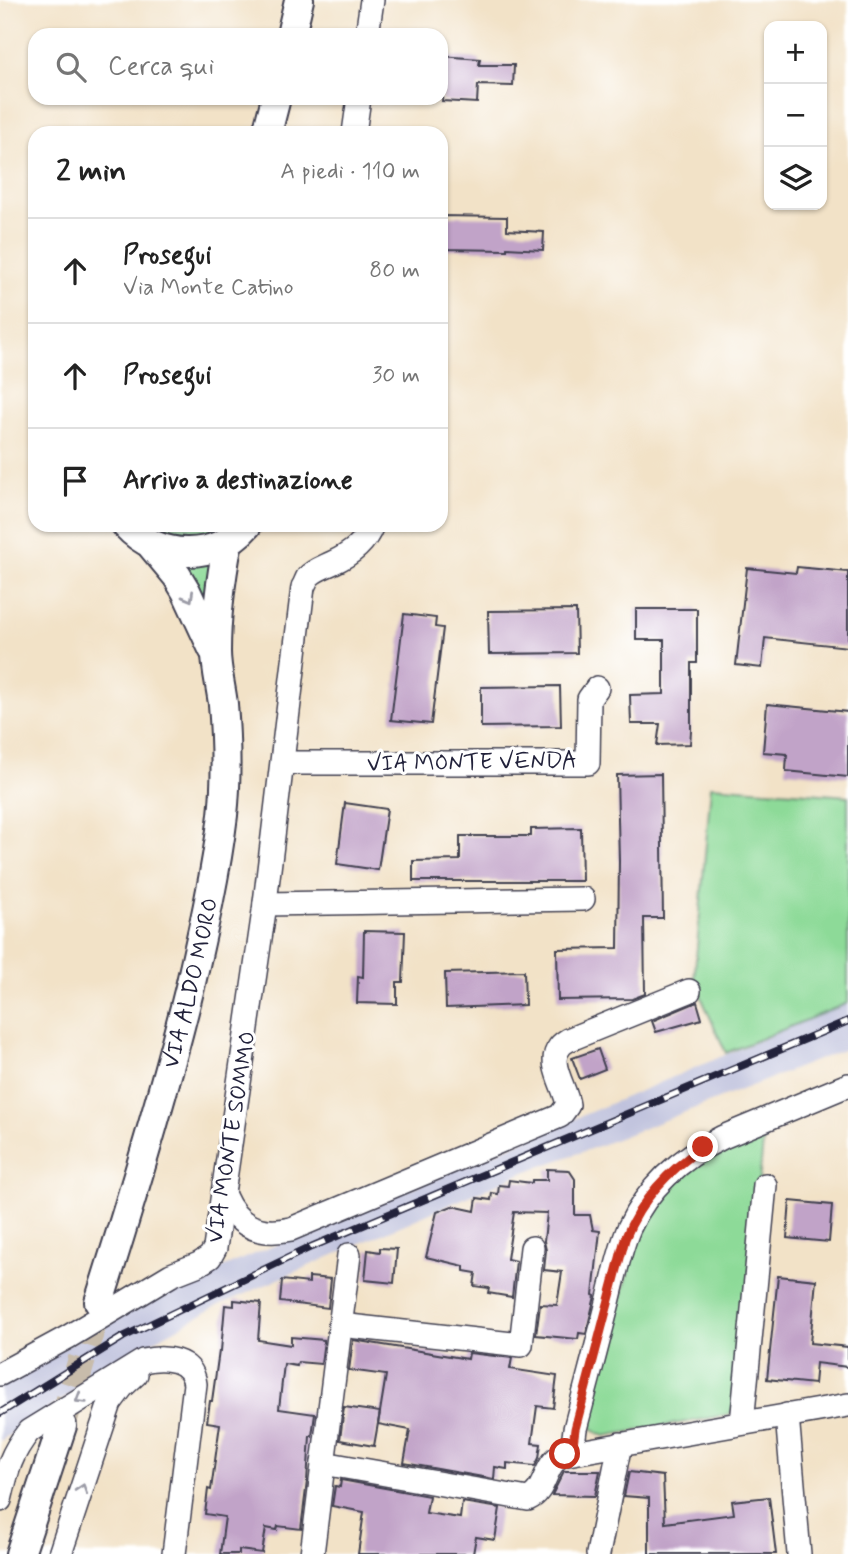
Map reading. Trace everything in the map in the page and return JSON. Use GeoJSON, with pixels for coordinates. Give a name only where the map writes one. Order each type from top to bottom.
{"type":"FeatureCollection","features":[{"type":"Feature","properties":{"kind":"main road"},"geometry":{"type":"LineString","coordinates":[[293,28],[299,0]]}},
{"type":"Feature","properties":{"kind":"main road"},"geometry":{"type":"LineString","coordinates":[[269,126],[274,105]]}},
{"type":"Feature","properties":{"kind":"main road","name":"VIA ALDO MORO"},"geometry":{"type":"LineString","coordinates":[[132,532],[152,546],[177,576],[197,611],[216,654]]}},
{"type":"Feature","properties":{"kind":"main road"},"geometry":{"type":"LineString","coordinates":[[152,546],[173,552],[194,553],[211,549],[237,533]]}},
{"type":"Feature","properties":{"kind":"main road","name":"VIA ALDO MORO"},"geometry":{"type":"LineString","coordinates":[[99,1302],[144,1160],[176,1043],[215,870],[223,815],[226,760],[216,654],[220,583],[237,533]]}},
{"type":"Feature","properties":{"kind":"main road"},"geometry":{"type":"LineString","coordinates":[[20,1554],[62,1426]]}},
{"type":"Feature","properties":{"kind":"street"},"geometry":{"type":"LineString","coordinates":[[369,28],[372,0]]}},
{"type":"Feature","properties":{"kind":"street"},"geometry":{"type":"LineString","coordinates":[[355,126],[358,105]]}},
{"type":"Feature","properties":{"kind":"street","name":"VIA MONTE SOMMO"},"geometry":{"type":"LineString","coordinates":[[0,1374],[171,1275],[199,1264],[210,1257],[215,1248],[265,904],[303,587],[308,577],[318,569],[346,556],[360,545],[369,532]]}},
{"type":"Feature","properties":{"kind":"street","name":"VIA MONTE VENDA"},"geometry":{"type":"LineString","coordinates":[[283,763],[588,763],[589,699],[597,688]]}},
{"type":"Feature","properties":{"kind":"street"},"geometry":{"type":"LineString","coordinates":[[265,904],[583,899]]}},
{"type":"Feature","properties":{"kind":"street"},"geometry":{"type":"LineString","coordinates":[[224,1196],[236,1216],[256,1229],[291,1229],[560,1116],[568,1105],[556,1070],[554,1058],[558,1048],[568,1040],[689,991]]}},
{"type":"Feature","properties":{"kind":"street"},"geometry":{"type":"LineString","coordinates":[[572,1452],[575,1429],[622,1252],[629,1228],[640,1208],[668,1174],[703,1147],[848,1085]]}},
{"type":"Feature","properties":{"kind":"street"},"geometry":{"type":"LineString","coordinates":[[741,1423],[765,1185]]}},
{"type":"Feature","properties":{"kind":"street"},"geometry":{"type":"LineString","coordinates":[[340,1325],[522,1345],[533,1248]]}},
{"type":"Feature","properties":{"kind":"street"},"geometry":{"type":"LineString","coordinates":[[312,1554],[349,1255]]}},
{"type":"Feature","properties":{"kind":"street"},"geometry":{"type":"LineString","coordinates":[[60,1554],[110,1403],[130,1378],[163,1358]]}},
{"type":"Feature","properties":{"kind":"street"},"geometry":{"type":"LineString","coordinates":[[0,1500],[8,1466],[16,1447],[29,1430],[143,1361],[163,1358],[181,1362],[190,1368],[195,1384],[174,1554]]}},
{"type":"Feature","properties":{"kind":"street"},"geometry":{"type":"LineString","coordinates":[[323,1463],[526,1499],[539,1492],[554,1459],[572,1452],[848,1405]]}},
{"type":"Feature","properties":{"kind":"street"},"geometry":{"type":"LineString","coordinates":[[787,1415],[799,1554]]}},
{"type":"Feature","properties":{"kind":"street"},"geometry":{"type":"LineString","coordinates":[[598,1554],[620,1444]]}},
{"type":"Feature","properties":{"kind":"shaded area"},"geometry":{"type":"Polygon","coordinates":[[[848,1003],[848,1048],[596,1147],[522,1173],[217,1306],[137,1350],[0,1441],[0,1383],[119,1316],[224,1267],[848,1003]]]}},
{"type":"Feature","properties":{"kind":"green space"},"geometry":{"type":"Polygon","coordinates":[[[159,532],[216,532],[187,539],[159,532]]]}},
{"type":"Feature","properties":{"kind":"green space"},"geometry":{"type":"Polygon","coordinates":[[[213,561],[209,616],[183,566],[213,561]]]}},
{"type":"Feature","properties":{"kind":"green space"},"geometry":{"type":"Polygon","coordinates":[[[711,786],[848,796],[848,1003],[726,1053],[694,981],[711,786]]]}},
{"type":"Feature","properties":{"kind":"green space"},"geometry":{"type":"Polygon","coordinates":[[[764,1133],[737,1402],[727,1415],[605,1436],[598,1433],[590,1425],[588,1414],[639,1236],[653,1210],[681,1177],[704,1159],[764,1133]]]}},
{"type":"Feature","properties":{"kind":"building"},"geometry":{"type":"Polygon","coordinates":[[[448,57],[480,59],[479,65],[514,65],[513,86],[478,85],[477,103],[448,101],[448,57]]]}},
{"type":"Feature","properties":{"kind":"building"},"geometry":{"type":"Polygon","coordinates":[[[448,216],[507,217],[507,230],[544,232],[543,250],[448,249],[448,216]]]}},
{"type":"Feature","properties":{"kind":"building"},"geometry":{"type":"Polygon","coordinates":[[[797,567],[848,572],[848,647],[765,638],[762,668],[736,665],[747,568],[796,573],[797,567]]]}},
{"type":"Feature","properties":{"kind":"building"},"geometry":{"type":"Polygon","coordinates":[[[636,609],[697,609],[697,663],[691,663],[690,744],[657,745],[660,724],[631,724],[630,695],[664,694],[664,640],[636,640],[636,609]]]}},
{"type":"Feature","properties":{"kind":"building"},"geometry":{"type":"Polygon","coordinates":[[[576,610],[577,653],[489,654],[488,611],[576,610]]]}},
{"type":"Feature","properties":{"kind":"building"},"geometry":{"type":"Polygon","coordinates":[[[404,614],[436,618],[435,627],[443,628],[431,724],[391,720],[404,614]]]}},
{"type":"Feature","properties":{"kind":"building"},"geometry":{"type":"Polygon","coordinates":[[[560,686],[561,726],[481,727],[481,687],[560,686]]]}},
{"type":"Feature","properties":{"kind":"building"},"geometry":{"type":"Polygon","coordinates":[[[767,704],[848,712],[848,777],[786,771],[787,754],[763,752],[767,704]]]}},
{"type":"Feature","properties":{"kind":"building"},"geometry":{"type":"Polygon","coordinates":[[[661,774],[663,918],[644,918],[645,994],[632,999],[558,1000],[557,949],[618,948],[617,775],[661,774]]]}},
{"type":"Feature","properties":{"kind":"building"},"geometry":{"type":"Polygon","coordinates":[[[345,803],[387,809],[378,870],[337,864],[345,803]]]}},
{"type":"Feature","properties":{"kind":"building"},"geometry":{"type":"Polygon","coordinates":[[[581,828],[582,881],[413,881],[413,861],[460,860],[460,836],[531,836],[531,829],[581,828]]]}},
{"type":"Feature","properties":{"kind":"building"},"geometry":{"type":"Polygon","coordinates":[[[364,931],[405,932],[403,982],[397,982],[397,1004],[357,1003],[358,976],[363,977],[364,931]]]}},
{"type":"Feature","properties":{"kind":"building"},"geometry":{"type":"Polygon","coordinates":[[[524,971],[525,1005],[446,1008],[445,973],[524,971]]]}},
{"type":"Feature","properties":{"kind":"building"},"geometry":{"type":"Polygon","coordinates":[[[697,1002],[702,1019],[656,1032],[652,1021],[697,1002]]]}},
{"type":"Feature","properties":{"kind":"building"},"geometry":{"type":"Polygon","coordinates":[[[598,1049],[605,1069],[580,1079],[572,1058],[598,1049]]]}},
{"type":"Feature","properties":{"kind":"building"},"geometry":{"type":"Polygon","coordinates":[[[547,1169],[569,1170],[575,1179],[575,1215],[590,1215],[593,1230],[600,1231],[595,1296],[586,1334],[579,1333],[578,1339],[536,1335],[540,1304],[557,1305],[562,1272],[544,1270],[547,1213],[514,1212],[507,1259],[516,1261],[512,1297],[488,1293],[489,1288],[474,1286],[476,1273],[464,1271],[464,1266],[426,1257],[437,1212],[452,1206],[475,1211],[477,1198],[491,1200],[492,1193],[498,1194],[499,1185],[508,1186],[509,1180],[532,1183],[532,1180],[547,1180],[547,1169]]]}},
{"type":"Feature","properties":{"kind":"building"},"geometry":{"type":"Polygon","coordinates":[[[790,1201],[832,1205],[829,1242],[787,1238],[790,1201]]]}},
{"type":"Feature","properties":{"kind":"building"},"geometry":{"type":"Polygon","coordinates":[[[380,1248],[397,1249],[394,1283],[365,1280],[368,1250],[380,1252],[380,1248]]]}},
{"type":"Feature","properties":{"kind":"building"},"geometry":{"type":"Polygon","coordinates":[[[778,1276],[816,1280],[810,1343],[848,1347],[848,1367],[816,1363],[814,1384],[767,1379],[778,1276]]]}},
{"type":"Feature","properties":{"kind":"building"},"geometry":{"type":"Polygon","coordinates":[[[309,1277],[331,1279],[328,1308],[280,1302],[282,1280],[309,1283],[309,1277]]]}},
{"type":"Feature","properties":{"kind":"building"},"geometry":{"type":"Polygon","coordinates":[[[234,1300],[261,1303],[258,1340],[291,1345],[291,1337],[324,1340],[321,1364],[284,1364],[279,1409],[315,1414],[310,1436],[301,1529],[278,1526],[277,1530],[266,1528],[262,1553],[239,1550],[239,1554],[220,1554],[225,1517],[205,1514],[220,1424],[207,1422],[221,1351],[225,1305],[234,1306],[234,1300]]]}},
{"type":"Feature","properties":{"kind":"building"},"geometry":{"type":"Polygon","coordinates":[[[353,1340],[468,1359],[469,1353],[512,1358],[510,1369],[557,1376],[553,1408],[537,1406],[532,1443],[541,1444],[535,1466],[507,1463],[507,1469],[495,1467],[494,1479],[404,1463],[410,1430],[378,1424],[386,1375],[349,1370],[353,1340]]]}},
{"type":"Feature","properties":{"kind":"building"},"geometry":{"type":"Polygon","coordinates":[[[344,1407],[380,1412],[374,1446],[340,1440],[344,1407]]]}},
{"type":"Feature","properties":{"kind":"building"},"geometry":{"type":"Polygon","coordinates":[[[564,1471],[600,1471],[595,1496],[552,1495],[564,1471]]]}},
{"type":"Feature","properties":{"kind":"building"},"geometry":{"type":"Polygon","coordinates":[[[629,1472],[663,1476],[665,1523],[734,1514],[732,1501],[769,1497],[776,1554],[649,1554],[649,1498],[624,1496],[629,1472]]]}},
{"type":"Feature","properties":{"kind":"building"},"geometry":{"type":"Polygon","coordinates":[[[341,1480],[429,1496],[426,1513],[460,1518],[462,1502],[500,1508],[495,1540],[476,1537],[473,1554],[358,1554],[364,1512],[332,1506],[335,1486],[340,1487],[341,1480]]]}},
{"type":"Feature","properties":{"kind":"tunnel"},"geometry":{"type":"LineString","coordinates":[[62,1426],[99,1302]]}},
{"type":"Feature","properties":{"kind":"railway"},"geometry":{"type":"LineString","coordinates":[[0,1413],[123,1337],[311,1247],[848,1021]]}},
{"type":"Feature","properties":{"kind":"route"},"geometry":{"type":"LineString","coordinates":[[565,1454],[572,1452],[575,1429],[629,1228],[640,1208],[668,1174],[703,1147]]}}]}
